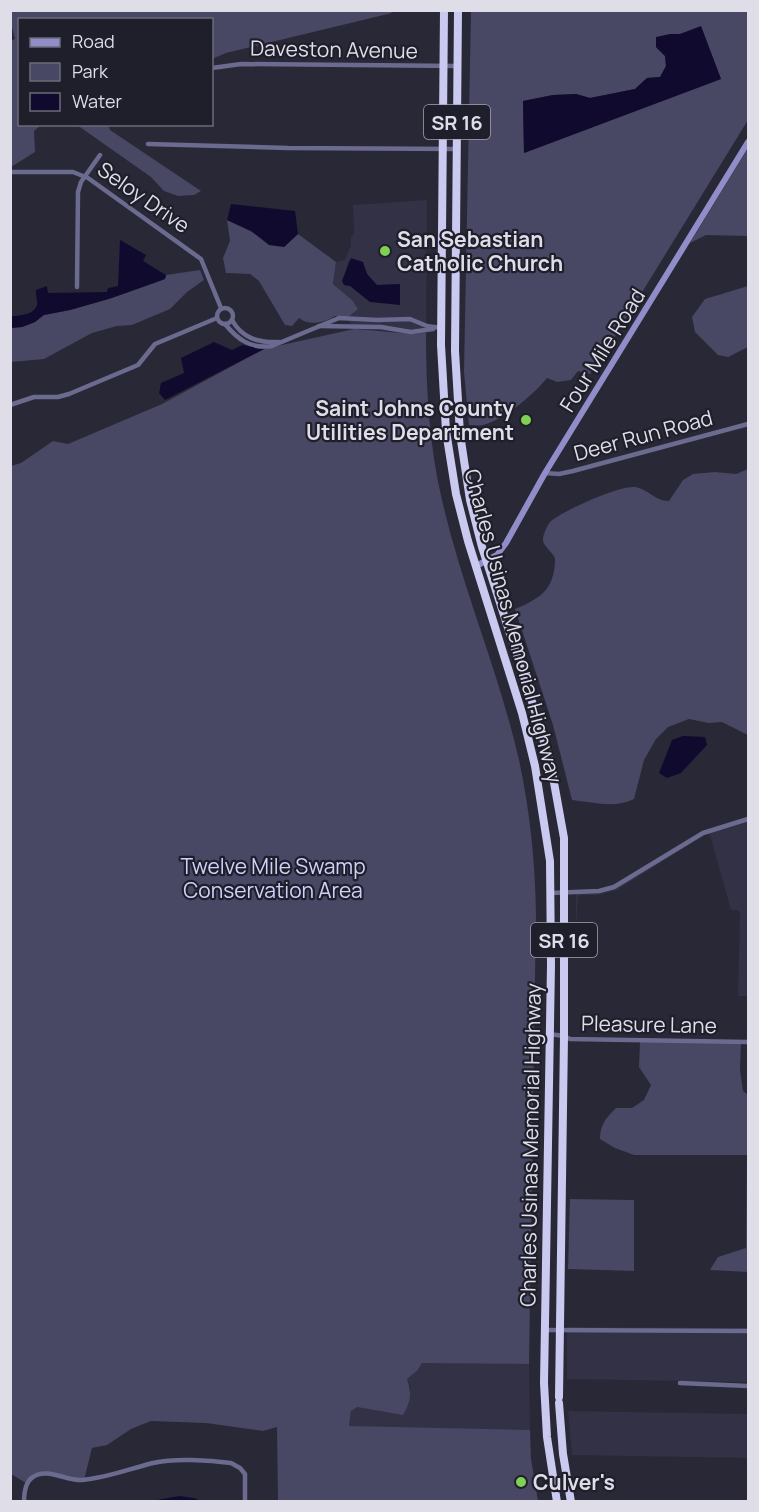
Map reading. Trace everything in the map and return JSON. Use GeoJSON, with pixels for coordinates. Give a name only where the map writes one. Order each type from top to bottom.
{"type":"FeatureCollection","features":[{"type":"Feature","properties":{"kind":"highway","name":"Charles Usinas Memorial Highway"},"geometry":{"type":"LineString","coordinates":[[444,10],[441,328],[446,431],[456,494],[522,712],[536,766],[547,837],[550,893],[544,1330],[546,1418],[557,1502]]}},
{"type":"Feature","properties":{"kind":"highway","name":"Charles Usinas Memorial Highway"},"geometry":{"type":"LineString","coordinates":[[458,10],[456,402],[470,500],[487,561],[536,711],[553,775],[564,838],[559,1400],[563,1454],[571,1502]]}},
{"type":"Feature","properties":{"kind":"highway"},"geometry":{"type":"LineString","coordinates":[[441,328],[451,333],[456,402]]}},
{"type":"Feature","properties":{"kind":"main road","name":"Four Mile Road"},"geometry":{"type":"LineString","coordinates":[[476,566],[497,555],[506,543],[545,472],[748,142]]}},
{"type":"Feature","properties":{"kind":"street","name":"Daveston Avenue"},"geometry":{"type":"LineString","coordinates":[[213,68],[241,64],[457,66]]}},
{"type":"Feature","properties":{"kind":"street"},"geometry":{"type":"LineString","coordinates":[[148,144],[457,149]]}},
{"type":"Feature","properties":{"kind":"street"},"geometry":{"type":"LineString","coordinates":[[77,287],[78,192],[84,176],[100,155]]}},
{"type":"Feature","properties":{"kind":"street","name":"Seloy Drive"},"geometry":{"type":"LineString","coordinates":[[10,172],[73,172],[84,176],[201,259],[221,308],[226,307],[231,310],[232,320],[237,329],[248,338],[270,343],[281,342]]}},
{"type":"Feature","properties":{"kind":"street"},"geometry":{"type":"LineString","coordinates":[[10,405],[34,397],[58,397],[69,394],[132,368],[143,360],[155,344],[217,318],[217,313],[221,308]]}},
{"type":"Feature","properties":{"kind":"street","name":"Seloy Drive"},"geometry":{"type":"LineString","coordinates":[[217,318],[239,339],[255,346],[272,346],[332,319],[345,317],[377,320],[404,318],[441,328]]}},
{"type":"Feature","properties":{"kind":"street"},"geometry":{"type":"LineString","coordinates":[[401,331],[404,318]]}},
{"type":"Feature","properties":{"kind":"street"},"geometry":{"type":"LineString","coordinates":[[225,324],[232,320]]}},
{"type":"Feature","properties":{"kind":"street","name":"Seloy Drive"},"geometry":{"type":"LineString","coordinates":[[318,326],[371,327],[411,332],[441,328]]}},
{"type":"Feature","properties":{"kind":"street","name":"Deer Run Road"},"geometry":{"type":"LineString","coordinates":[[545,472],[559,474],[573,471],[748,424]]}},
{"type":"Feature","properties":{"kind":"street"},"geometry":{"type":"LineString","coordinates":[[550,893],[599,891],[614,886],[703,833],[748,819]]}},
{"type":"Feature","properties":{"kind":"street","name":"Pleasure Lane"},"geometry":{"type":"LineString","coordinates":[[549,1034],[570,1039],[748,1042]]}},
{"type":"Feature","properties":{"kind":"street"},"geometry":{"type":"LineString","coordinates":[[544,1330],[748,1331]]}},
{"type":"Feature","properties":{"kind":"street"},"geometry":{"type":"LineString","coordinates":[[680,1383],[748,1386]]}},
{"type":"Feature","properties":{"kind":"street"},"geometry":{"type":"LineString","coordinates":[[24,1502],[27,1484],[33,1476],[42,1473],[72,1480],[83,1480],[129,1471],[151,1463],[169,1461],[231,1463],[245,1474],[245,1502]]}},
{"type":"Feature","properties":{"kind":"shaded area"},"geometry":{"type":"Polygon","coordinates":[[[427,200],[426,333],[401,334],[381,330],[354,329],[347,318],[352,300],[333,284],[336,262],[345,260],[351,245],[351,237],[354,234],[353,205],[427,200]],[[349,260],[342,281],[344,285],[350,286],[370,302],[397,284],[377,285],[370,279],[361,261],[349,260]]]}},
{"type":"Feature","properties":{"kind":"shaded area"},"geometry":{"type":"Polygon","coordinates":[[[748,821],[748,996],[738,996],[740,912],[731,910],[710,835],[706,834],[617,890],[578,897],[576,927],[576,891],[593,891],[621,882],[718,827],[748,821]]]}},
{"type":"Feature","properties":{"kind":"shaded area"},"geometry":{"type":"Polygon","coordinates":[[[567,1327],[748,1328],[748,1382],[567,1379],[567,1327]]]}},
{"type":"Feature","properties":{"kind":"shaded area"},"geometry":{"type":"Polygon","coordinates":[[[424,1360],[529,1364],[530,1430],[349,1427],[351,1411],[356,1407],[361,1406],[383,1412],[411,1389],[407,1379],[417,1371],[424,1360]]]}},
{"type":"Feature","properties":{"kind":"shaded area"},"geometry":{"type":"Polygon","coordinates":[[[568,1411],[748,1414],[748,1458],[572,1455],[568,1411]]]}},
{"type":"Feature","properties":{"kind":"green space"},"geometry":{"type":"Polygon","coordinates":[[[11,11],[390,11],[392,13],[226,53],[213,59],[213,18],[18,18],[18,126],[40,126],[34,131],[35,152],[11,167],[10,41],[15,39],[11,24],[11,11]]]}},
{"type":"Feature","properties":{"kind":"green space"},"geometry":{"type":"Polygon","coordinates":[[[471,11],[748,11],[748,120],[590,374],[578,371],[571,380],[557,382],[547,378],[526,399],[500,418],[483,425],[469,425],[464,372],[471,11]],[[701,27],[680,34],[670,34],[656,47],[665,56],[666,66],[660,77],[647,78],[635,89],[590,98],[576,94],[553,95],[523,101],[524,153],[721,79],[701,27]]]}},
{"type":"Feature","properties":{"kind":"green space"},"geometry":{"type":"Polygon","coordinates":[[[78,126],[108,126],[110,130],[201,191],[194,195],[178,196],[164,191],[151,177],[78,126]]]}},
{"type":"Feature","properties":{"kind":"green space"},"geometry":{"type":"Polygon","coordinates":[[[748,148],[748,236],[706,235],[690,243],[748,148]]]}},
{"type":"Feature","properties":{"kind":"green space"},"geometry":{"type":"Polygon","coordinates":[[[227,220],[284,247],[298,234],[336,262],[333,284],[352,300],[358,309],[347,318],[335,316],[312,323],[299,318],[292,326],[285,325],[259,281],[250,274],[226,273],[223,258],[230,241],[227,220]]]}},
{"type":"Feature","properties":{"kind":"green space"},"geometry":{"type":"Polygon","coordinates":[[[200,270],[204,280],[187,292],[170,309],[132,325],[117,326],[92,333],[44,359],[11,362],[11,328],[35,322],[43,315],[70,310],[123,294],[165,279],[166,275],[200,270]]]}},
{"type":"Feature","properties":{"kind":"green space"},"geometry":{"type":"Polygon","coordinates":[[[748,286],[748,347],[728,357],[718,355],[695,332],[692,317],[705,299],[748,286]]]}},
{"type":"Feature","properties":{"kind":"green space","name":"Twelve Mile Swamp Conservation Area"},"geometry":{"type":"Polygon","coordinates":[[[354,329],[426,333],[429,416],[434,458],[450,533],[511,727],[519,760],[531,836],[536,913],[529,1364],[422,1363],[417,1371],[407,1379],[410,1397],[403,1415],[357,1407],[351,1411],[349,1426],[530,1430],[531,1459],[538,1501],[278,1501],[277,1427],[263,1431],[206,1423],[151,1421],[131,1429],[107,1445],[92,1448],[84,1480],[43,1472],[26,1483],[11,1474],[11,466],[21,463],[53,441],[68,444],[162,404],[264,349],[354,329]]]}},
{"type":"Feature","properties":{"kind":"green space"},"geometry":{"type":"Polygon","coordinates":[[[748,469],[748,735],[722,722],[709,723],[689,719],[668,727],[656,739],[644,760],[634,799],[619,804],[572,800],[553,725],[515,609],[540,596],[553,577],[555,558],[543,541],[550,522],[591,500],[627,487],[644,490],[669,501],[683,480],[693,474],[715,472],[736,474],[748,469]]]}},
{"type":"Feature","properties":{"kind":"green space"},"geometry":{"type":"Polygon","coordinates":[[[640,1042],[741,1042],[740,1070],[743,1091],[748,1095],[748,1272],[710,1270],[718,1257],[746,1248],[747,1155],[634,1155],[600,1139],[602,1126],[612,1112],[616,1108],[632,1108],[644,1100],[651,1085],[639,1067],[640,1042]]]}},
{"type":"Feature","properties":{"kind":"green space"},"geometry":{"type":"Polygon","coordinates":[[[570,1199],[634,1200],[634,1271],[568,1269],[570,1199]]]}},
{"type":"Feature","properties":{"kind":"water"},"geometry":{"type":"Polygon","coordinates":[[[701,26],[721,79],[524,153],[523,101],[553,95],[576,94],[590,98],[635,89],[647,78],[660,77],[666,66],[665,56],[656,47],[656,37],[680,34],[701,26]]]}},
{"type":"Feature","properties":{"kind":"water"},"geometry":{"type":"Polygon","coordinates":[[[231,204],[295,211],[298,234],[284,247],[269,245],[251,231],[227,220],[231,204]]]}},
{"type":"Feature","properties":{"kind":"water"},"geometry":{"type":"Polygon","coordinates":[[[120,240],[146,255],[143,261],[166,275],[165,279],[109,299],[44,315],[35,322],[22,327],[11,328],[11,316],[26,314],[35,308],[36,290],[47,286],[48,293],[107,292],[108,288],[118,286],[120,240]]]}},
{"type":"Feature","properties":{"kind":"water"},"geometry":{"type":"Polygon","coordinates":[[[351,258],[363,262],[367,274],[377,285],[400,284],[400,305],[370,302],[350,286],[344,285],[342,281],[351,258]]]}},
{"type":"Feature","properties":{"kind":"water"},"geometry":{"type":"Polygon","coordinates":[[[214,342],[232,350],[242,345],[264,349],[165,400],[159,393],[161,383],[184,373],[181,358],[214,342]]]}},
{"type":"Feature","properties":{"kind":"water"},"geometry":{"type":"Polygon","coordinates":[[[683,736],[705,737],[707,745],[681,773],[667,778],[659,773],[672,740],[683,736]]]}},
{"type":"Feature","properties":{"kind":"water"},"geometry":{"type":"Polygon","coordinates":[[[179,1496],[201,1501],[152,1501],[179,1496]]]}},
{"type":"Feature","properties":{"kind":"place","name":"San Sebastian Catholic Church"},"geometry":{"type":"Point","coordinates":[385,251]}},
{"type":"Feature","properties":{"kind":"place","name":"Saint Johns County Utilities Department"},"geometry":{"type":"Point","coordinates":[526,420]}},
{"type":"Feature","properties":{"kind":"place","name":"Culver's"},"geometry":{"type":"Point","coordinates":[521,1482]}}]}
